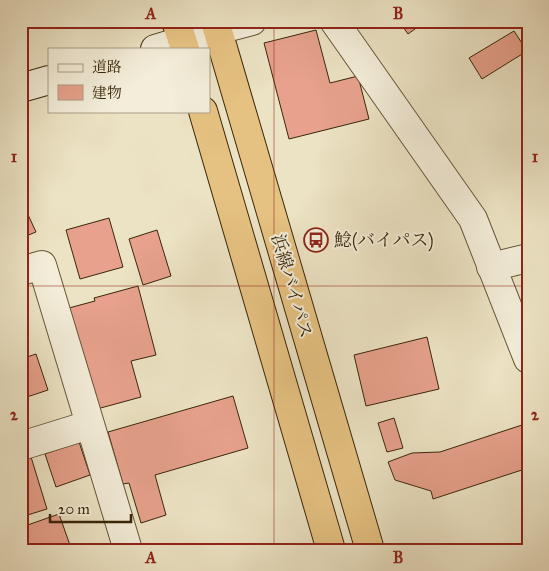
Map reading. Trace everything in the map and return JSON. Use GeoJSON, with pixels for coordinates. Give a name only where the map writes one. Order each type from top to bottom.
{"type":"FeatureCollection","features":[{"type":"Feature","properties":{"kind":"highway","name":"浜線バイパス"},"geometry":{"type":"LineString","coordinates":[[217,26],[370,550]]}},
{"type":"Feature","properties":{"kind":"highway","name":"浜線バイパス"},"geometry":{"type":"LineString","coordinates":[[203,112],[331,550]]}},
{"type":"Feature","properties":{"kind":"street"},"geometry":{"type":"LineString","coordinates":[[157,48],[181,37],[217,26],[252,21]]}},
{"type":"Feature","properties":{"kind":"street"},"geometry":{"type":"LineString","coordinates":[[334,21],[473,219],[528,359]]}},
{"type":"Feature","properties":{"kind":"street"},"geometry":{"type":"LineString","coordinates":[[21,88],[48,80]]}},
{"type":"Feature","properties":{"kind":"street"},"geometry":{"type":"LineString","coordinates":[[491,267],[528,258]]}},
{"type":"Feature","properties":{"kind":"street"},"geometry":{"type":"LineString","coordinates":[[21,271],[42,265],[128,550]]}},
{"type":"Feature","properties":{"kind":"street"},"geometry":{"type":"LineString","coordinates":[[21,446],[89,425]]}},
{"type":"Feature","properties":{"kind":"building"},"geometry":{"type":"Polygon","coordinates":[[[399,21],[426,21],[408,34],[399,21]]]}},
{"type":"Feature","properties":{"kind":"building"},"geometry":{"type":"Polygon","coordinates":[[[316,30],[330,83],[358,76],[369,119],[289,139],[264,43],[316,30]]]}},
{"type":"Feature","properties":{"kind":"building"},"geometry":{"type":"Polygon","coordinates":[[[514,31],[527,51],[482,79],[469,58],[514,31]]]}},
{"type":"Feature","properties":{"kind":"building"},"geometry":{"type":"Polygon","coordinates":[[[24,206],[36,232],[21,238],[21,207],[24,206]]]}},
{"type":"Feature","properties":{"kind":"building"},"geometry":{"type":"Polygon","coordinates":[[[109,218],[123,267],[80,279],[66,230],[109,218]]]}},
{"type":"Feature","properties":{"kind":"building"},"geometry":{"type":"Polygon","coordinates":[[[157,230],[171,276],[143,285],[129,239],[157,230]]]}},
{"type":"Feature","properties":{"kind":"building"},"geometry":{"type":"Polygon","coordinates":[[[138,286],[156,355],[131,361],[141,397],[97,409],[69,308],[95,301],[94,298],[138,286]]]}},
{"type":"Feature","properties":{"kind":"building"},"geometry":{"type":"Polygon","coordinates":[[[427,337],[439,389],[366,406],[354,355],[427,337]]]}},
{"type":"Feature","properties":{"kind":"building"},"geometry":{"type":"Polygon","coordinates":[[[36,354],[48,390],[21,399],[21,359],[36,354]]]}},
{"type":"Feature","properties":{"kind":"building"},"geometry":{"type":"Polygon","coordinates":[[[233,396],[248,448],[155,475],[166,515],[141,523],[129,483],[123,484],[108,432],[233,396]]]}},
{"type":"Feature","properties":{"kind":"building"},"geometry":{"type":"Polygon","coordinates":[[[394,418],[403,448],[387,452],[378,423],[394,418]]]}},
{"type":"Feature","properties":{"kind":"building"},"geometry":{"type":"Polygon","coordinates":[[[525,424],[528,432],[528,468],[433,499],[431,491],[395,480],[388,462],[412,453],[440,452],[525,424]]]}},
{"type":"Feature","properties":{"kind":"building"},"geometry":{"type":"Polygon","coordinates":[[[79,442],[90,475],[56,487],[45,454],[79,442]]]}},
{"type":"Feature","properties":{"kind":"building"},"geometry":{"type":"Polygon","coordinates":[[[31,457],[47,509],[21,517],[21,460],[31,457]]]}},
{"type":"Feature","properties":{"kind":"building"},"geometry":{"type":"Polygon","coordinates":[[[59,514],[71,548],[65,550],[30,550],[22,527],[59,514]]]}},
{"type":"Feature","properties":{"kind":"place","name":"鯰(バイパス)"},"geometry":{"type":"Point","coordinates":[316,240]}}]}
